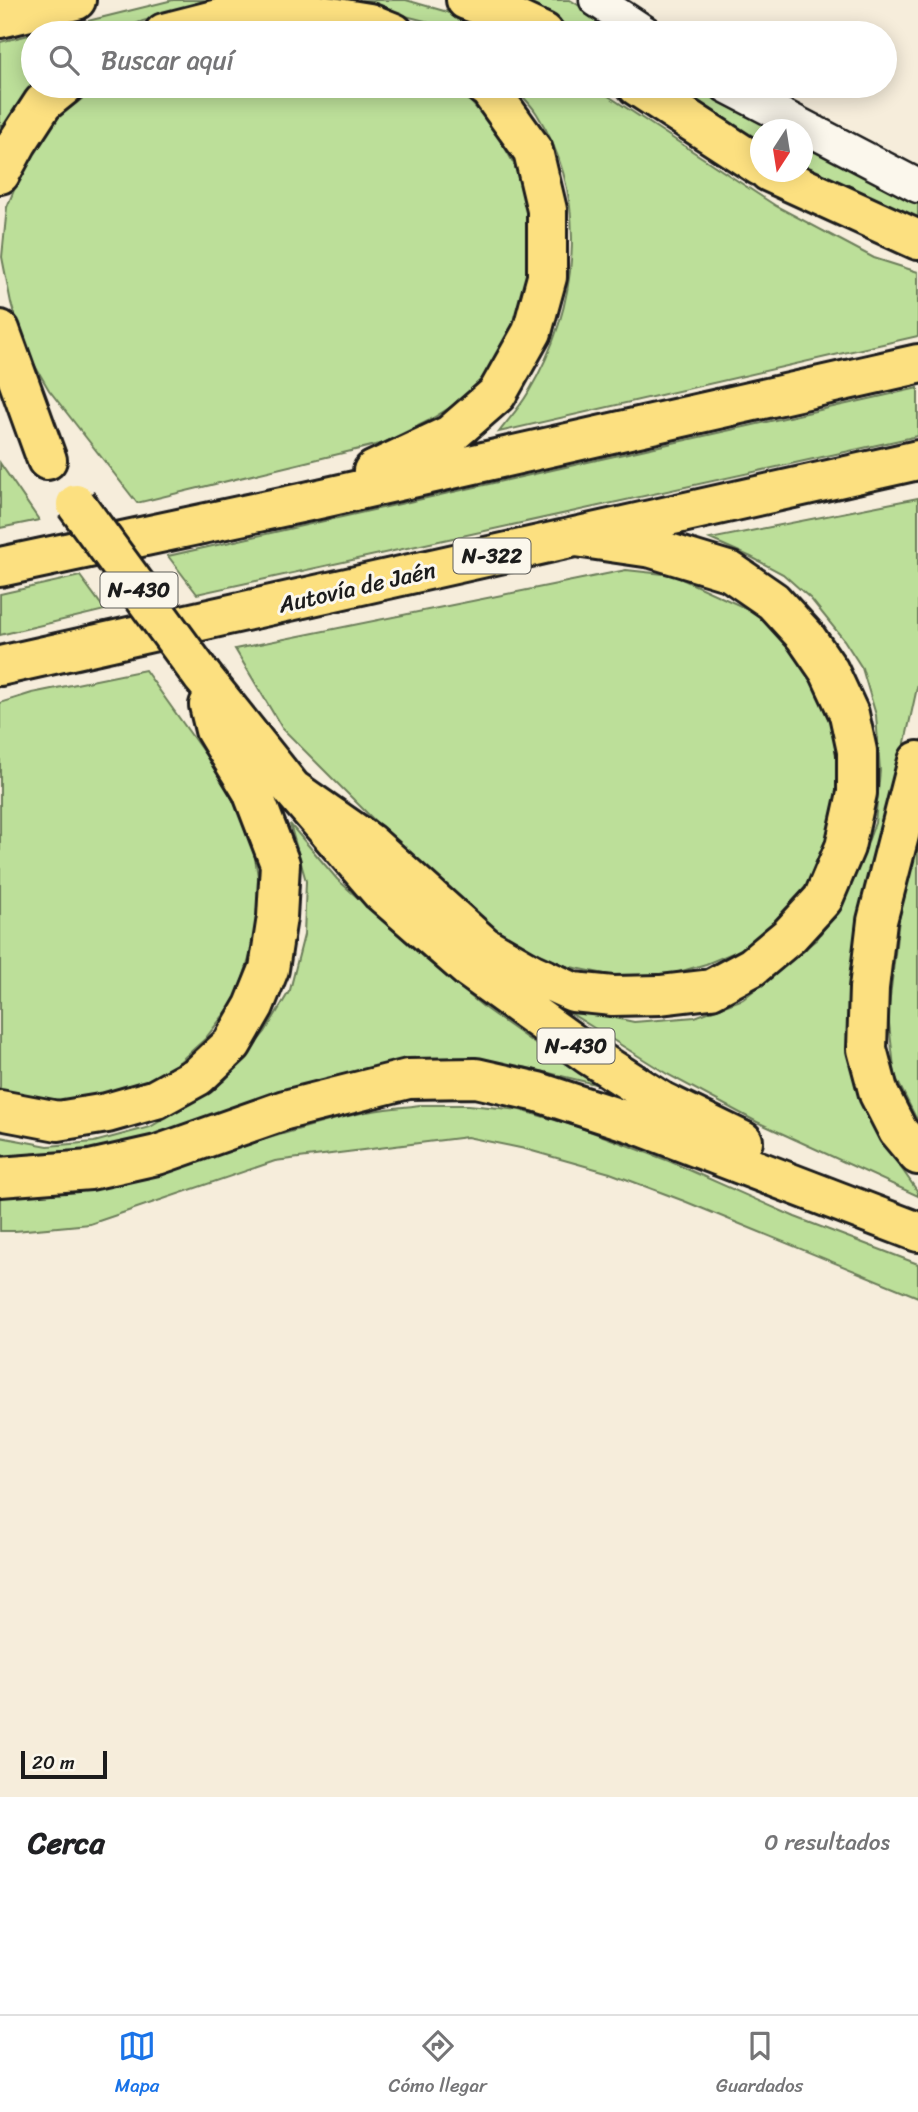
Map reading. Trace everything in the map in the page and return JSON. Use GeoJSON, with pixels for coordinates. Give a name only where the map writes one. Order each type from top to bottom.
{"type":"FeatureCollection","features":[{"type":"Feature","properties":{"kind":"highway"},"geometry":{"type":"LineString","coordinates":[[0,18],[76,0]]}},
{"type":"Feature","properties":{"kind":"highway"},"geometry":{"type":"LineString","coordinates":[[466,0],[518,21]]}},
{"type":"Feature","properties":{"kind":"highway"},"geometry":{"type":"LineString","coordinates":[[211,21],[234,15],[301,12],[357,21]]}},
{"type":"Feature","properties":{"kind":"highway"},"geometry":{"type":"LineString","coordinates":[[0,174],[17,142],[43,103],[49,98]]}},
{"type":"Feature","properties":{"kind":"highway"},"geometry":{"type":"LineString","coordinates":[[310,501],[450,435],[498,394],[531,332],[547,277],[547,210],[533,151],[495,98]]}},
{"type":"Feature","properties":{"kind":"highway"},"geometry":{"type":"LineString","coordinates":[[656,98],[750,159]]}},
{"type":"Feature","properties":{"kind":"highway"},"geometry":{"type":"LineString","coordinates":[[791,182],[918,240]]}},
{"type":"Feature","properties":{"kind":"highway"},"geometry":{"type":"LineString","coordinates":[[0,330],[47,460]]}},
{"type":"Feature","properties":{"kind":"highway"},"geometry":{"type":"LineString","coordinates":[[0,567],[310,501],[918,364]]}},
{"type":"Feature","properties":{"kind":"highway","name":"N-430"},"geometry":{"type":"LineString","coordinates":[[0,388],[76,504],[202,676],[292,789],[381,892],[468,968],[589,1055],[661,1101],[918,1221]]}},
{"type":"Feature","properties":{"kind":"highway"},"geometry":{"type":"LineString","coordinates":[[0,406],[47,460]]}},
{"type":"Feature","properties":{"kind":"highway","name":"Autovía de Jaén"},"geometry":{"type":"LineString","coordinates":[[0,666],[918,460]]}},
{"type":"Feature","properties":{"kind":"highway"},"geometry":{"type":"LineString","coordinates":[[292,789],[368,842],[484,946],[531,973],[573,992],[625,996],[711,989],[752,967],[789,936],[823,899],[845,847],[857,793],[857,751],[849,714],[829,671],[805,636],[773,601],[731,572],[652,548],[576,537]]}},
{"type":"Feature","properties":{"kind":"highway"},"geometry":{"type":"LineString","coordinates":[[0,684],[67,652]]}},
{"type":"Feature","properties":{"kind":"highway"},"geometry":{"type":"LineString","coordinates":[[0,1110],[58,1121],[107,1113],[156,1099],[198,1076],[232,1044],[254,1006],[269,969],[277,917],[280,864],[252,792],[215,730],[202,676]]}},
{"type":"Feature","properties":{"kind":"highway"},"geometry":{"type":"LineString","coordinates":[[918,761],[877,920],[869,988],[867,1049],[879,1094],[898,1131],[918,1155]]}},
{"type":"Feature","properties":{"kind":"highway"},"geometry":{"type":"LineString","coordinates":[[0,1177],[90,1170],[157,1155],[285,1111],[408,1079],[475,1078],[538,1092],[636,1124],[918,1232]]}},
{"type":"Feature","properties":{"kind":"street"},"geometry":{"type":"LineString","coordinates":[[596,0],[628,21]]}},
{"type":"Feature","properties":{"kind":"street"},"geometry":{"type":"LineString","coordinates":[[749,98],[918,186]]}},
{"type":"Feature","properties":{"kind":"green space"},"geometry":{"type":"Polygon","coordinates":[[[173,0],[239,0],[204,5],[143,21],[88,21],[173,0]]]}},
{"type":"Feature","properties":{"kind":"green space"},"geometry":{"type":"Polygon","coordinates":[[[294,0],[406,0],[469,21],[425,21],[351,2],[294,0]]]}},
{"type":"Feature","properties":{"kind":"green space"},"geometry":{"type":"Polygon","coordinates":[[[515,0],[570,0],[604,21],[559,21],[515,0]]]}},
{"type":"Feature","properties":{"kind":"green space"},"geometry":{"type":"Polygon","coordinates":[[[21,37],[21,98],[30,98],[0,137],[0,42],[21,37]]]}},
{"type":"Feature","properties":{"kind":"green space"},"geometry":{"type":"Polygon","coordinates":[[[83,98],[466,98],[495,130],[514,164],[525,198],[533,243],[528,291],[511,335],[490,370],[459,402],[384,443],[137,503],[49,390],[24,347],[11,303],[2,257],[7,207],[26,161],[58,118],[83,98]]]}},
{"type":"Feature","properties":{"kind":"green space"},"geometry":{"type":"Polygon","coordinates":[[[524,98],[611,98],[776,206],[874,258],[918,272],[918,336],[499,432],[525,398],[545,360],[558,326],[572,254],[571,218],[565,182],[554,147],[535,110],[524,98]]]}},
{"type":"Feature","properties":{"kind":"green space"},"geometry":{"type":"Polygon","coordinates":[[[684,98],[727,98],[764,119],[750,119],[750,138],[684,98]]]}},
{"type":"Feature","properties":{"kind":"green space"},"geometry":{"type":"Polygon","coordinates":[[[813,146],[918,195],[918,223],[813,174],[813,146]]]}},
{"type":"Feature","properties":{"kind":"green space"},"geometry":{"type":"Polygon","coordinates":[[[918,388],[918,436],[197,594],[168,556],[918,388]]]}},
{"type":"Feature","properties":{"kind":"green space"},"geometry":{"type":"Polygon","coordinates":[[[0,463],[39,520],[0,528],[0,463]]]}},
{"type":"Feature","properties":{"kind":"green space"},"geometry":{"type":"Polygon","coordinates":[[[918,498],[918,683],[882,848],[859,1086],[878,1135],[918,1192],[918,1196],[757,1122],[667,1074],[559,1006],[634,1022],[695,1017],[743,999],[817,939],[842,901],[875,823],[880,771],[876,715],[862,668],[844,640],[811,599],[783,574],[710,539],[918,498]]]}},
{"type":"Feature","properties":{"kind":"green space"},"geometry":{"type":"Polygon","coordinates":[[[626,570],[673,575],[763,616],[795,651],[833,729],[837,803],[827,844],[809,882],[778,922],[745,948],[706,964],[665,976],[624,978],[566,966],[517,943],[469,911],[282,728],[235,649],[626,570]]]}},
{"type":"Feature","properties":{"kind":"green space"},"geometry":{"type":"Polygon","coordinates":[[[80,576],[105,610],[0,635],[0,594],[80,576]]]}},
{"type":"Feature","properties":{"kind":"green space"},"geometry":{"type":"Polygon","coordinates":[[[145,670],[212,764],[252,840],[258,876],[257,914],[252,949],[237,998],[205,1039],[176,1065],[142,1087],[89,1099],[37,1101],[0,1089],[0,703],[32,693],[145,670]]]}},
{"type":"Feature","properties":{"kind":"green space"},"geometry":{"type":"Polygon","coordinates":[[[290,824],[337,879],[424,958],[486,1009],[599,1085],[524,1067],[468,1062],[128,1146],[57,1156],[0,1159],[0,1137],[48,1146],[94,1142],[150,1127],[225,1080],[265,1032],[290,990],[304,935],[306,881],[290,824]]]}},
{"type":"Feature","properties":{"kind":"green space"},"geometry":{"type":"Polygon","coordinates":[[[918,836],[918,1122],[895,1076],[888,1015],[899,919],[918,836]]]}},
{"type":"Feature","properties":{"kind":"green space"},"geometry":{"type":"Polygon","coordinates":[[[420,1105],[468,1105],[520,1110],[579,1127],[669,1161],[795,1217],[918,1264],[918,1297],[610,1173],[525,1149],[467,1137],[275,1161],[90,1224],[0,1231],[0,1193],[46,1192],[91,1186],[180,1165],[357,1114],[420,1105]]]}}]}
